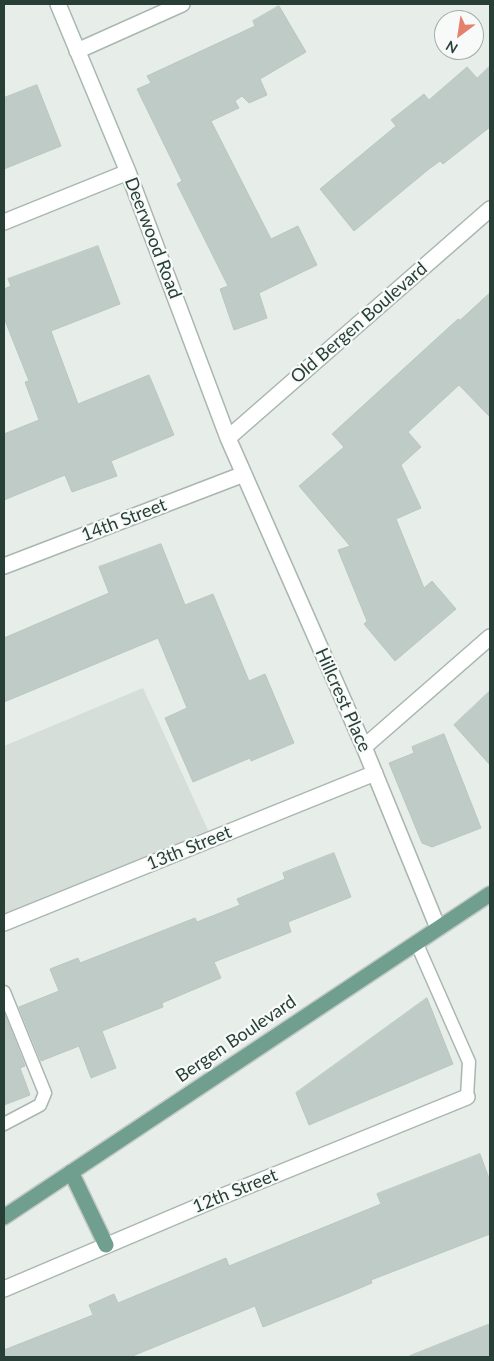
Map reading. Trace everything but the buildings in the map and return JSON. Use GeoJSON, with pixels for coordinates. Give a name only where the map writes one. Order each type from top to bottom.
{"type":"FeatureCollection","features":[{"type":"Feature","properties":{"kind":"main road","name":"Bergen Boulevard"},"geometry":{"type":"LineString","coordinates":[[4,1217],[490,894]]}},
{"type":"Feature","properties":{"kind":"main road"},"geometry":{"type":"LineString","coordinates":[[71,1172],[106,1245]]}},
{"type":"Feature","properties":{"kind":"street","name":"Deerwood Road"},"geometry":{"type":"LineString","coordinates":[[58,4],[128,172],[228,438],[244,474]]}},
{"type":"Feature","properties":{"kind":"street"},"geometry":{"type":"LineString","coordinates":[[78,51],[182,4]]}},
{"type":"Feature","properties":{"kind":"street"},"geometry":{"type":"LineString","coordinates":[[4,222],[128,172]]}},
{"type":"Feature","properties":{"kind":"street","name":"Old Bergen Boulevard"},"geometry":{"type":"LineString","coordinates":[[228,438],[490,209]]}},
{"type":"Feature","properties":{"kind":"street","name":"14th Street"},"geometry":{"type":"LineString","coordinates":[[4,566],[244,474]]}},
{"type":"Feature","properties":{"kind":"street","name":"Hillcrest Place"},"geometry":{"type":"LineString","coordinates":[[244,474],[364,747],[438,928]]}},
{"type":"Feature","properties":{"kind":"street"},"geometry":{"type":"LineString","coordinates":[[364,747],[490,637]]}},
{"type":"Feature","properties":{"kind":"street","name":"13th Street"},"geometry":{"type":"LineString","coordinates":[[4,923],[374,773]]}},
{"type":"Feature","properties":{"kind":"street","name":"12th Street"},"geometry":{"type":"LineString","coordinates":[[4,1289],[106,1245],[467,1097]]}},
{"type":"Feature","properties":{"kind":"lane"},"geometry":{"type":"LineString","coordinates":[[416,942],[469,1062],[467,1097]]}},
{"type":"Feature","properties":{"kind":"lane"},"geometry":{"type":"LineString","coordinates":[[4,992],[45,1092],[40,1105],[4,1124]]}},
{"type":"Feature","properties":{"kind":"shaded area"},"geometry":{"type":"Polygon","coordinates":[[[143,688],[212,839],[4,923],[4,746],[143,688]]]}}]}
